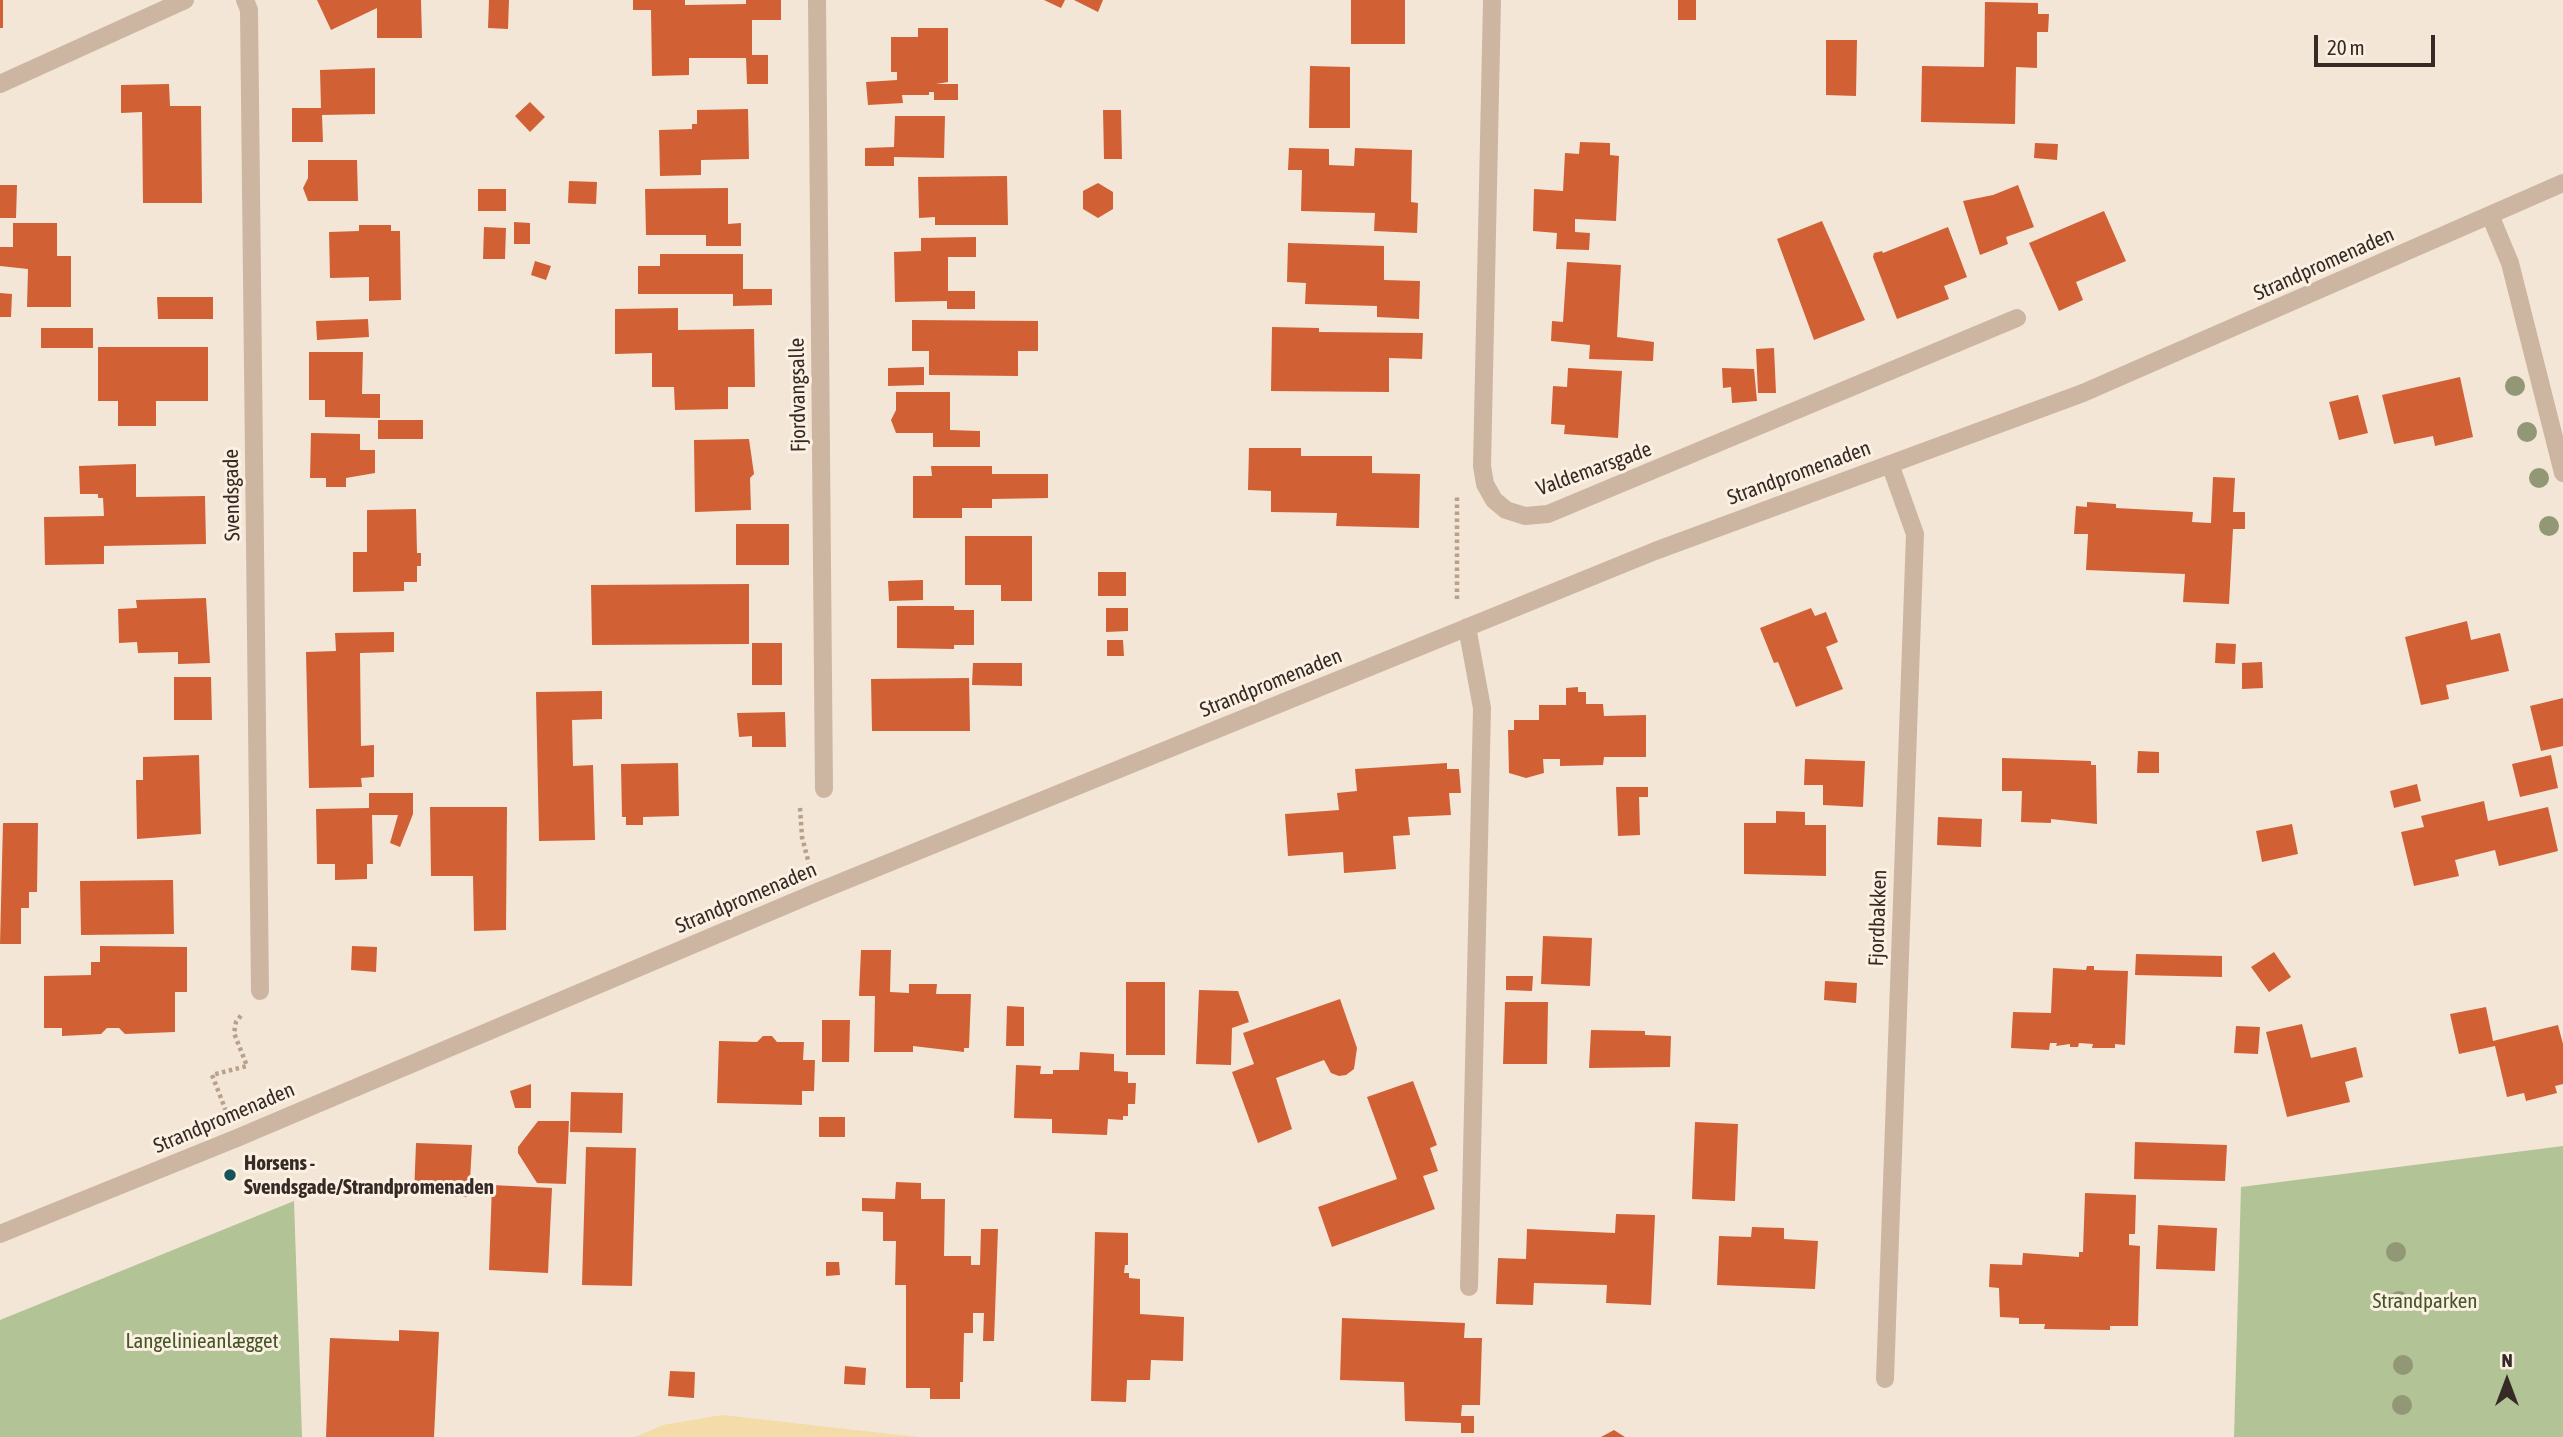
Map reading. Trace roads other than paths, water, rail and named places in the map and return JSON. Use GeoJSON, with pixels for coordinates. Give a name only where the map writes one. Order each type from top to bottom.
{"type":"FeatureCollection","features":[{"type":"Feature","properties":{"kind":"street"},"geometry":{"type":"LineString","coordinates":[[0,84],[185,0]]}},
{"type":"Feature","properties":{"kind":"street","name":"Svendsgade"},"geometry":{"type":"LineString","coordinates":[[245,0],[249,10],[260,991]]}},
{"type":"Feature","properties":{"kind":"street","name":"Fjordvangsalle"},"geometry":{"type":"LineString","coordinates":[[817,0],[824,789]]}},
{"type":"Feature","properties":{"kind":"street","name":"Valdemarsgade"},"geometry":{"type":"LineString","coordinates":[[1492,0],[1482,466],[1485,484],[1494,500],[1506,510],[1525,516],[1548,514],[2017,318]]}},
{"type":"Feature","properties":{"kind":"street","name":"Strandpromenaden"},"geometry":{"type":"LineString","coordinates":[[0,1234],[237,1138],[817,892],[1655,551],[2095,388],[2563,183]]}},
{"type":"Feature","properties":{"kind":"street"},"geometry":{"type":"LineString","coordinates":[[2490,215],[2510,263],[2563,473]]}},
{"type":"Feature","properties":{"kind":"street","name":"Fjordbakken"},"geometry":{"type":"LineString","coordinates":[[1885,1379],[1914,534],[1890,464]]}},
{"type":"Feature","properties":{"kind":"street"},"geometry":{"type":"LineString","coordinates":[[1467,627],[1482,708],[1469,1287]]}},
{"type":"Feature","properties":{"kind":"place","name":"Horsens - Svendsgade/Strandpromenaden"},"geometry":{"type":"Point","coordinates":[230,1175]}},
{"type":"Feature","properties":{"kind":"park label","name":"Strandparken"},"geometry":{"type":"Point","coordinates":[2425,1301]}},
{"type":"Feature","properties":{"kind":"park label","name":"Langelinieanlægget"},"geometry":{"type":"Point","coordinates":[202,1341]}}]}
